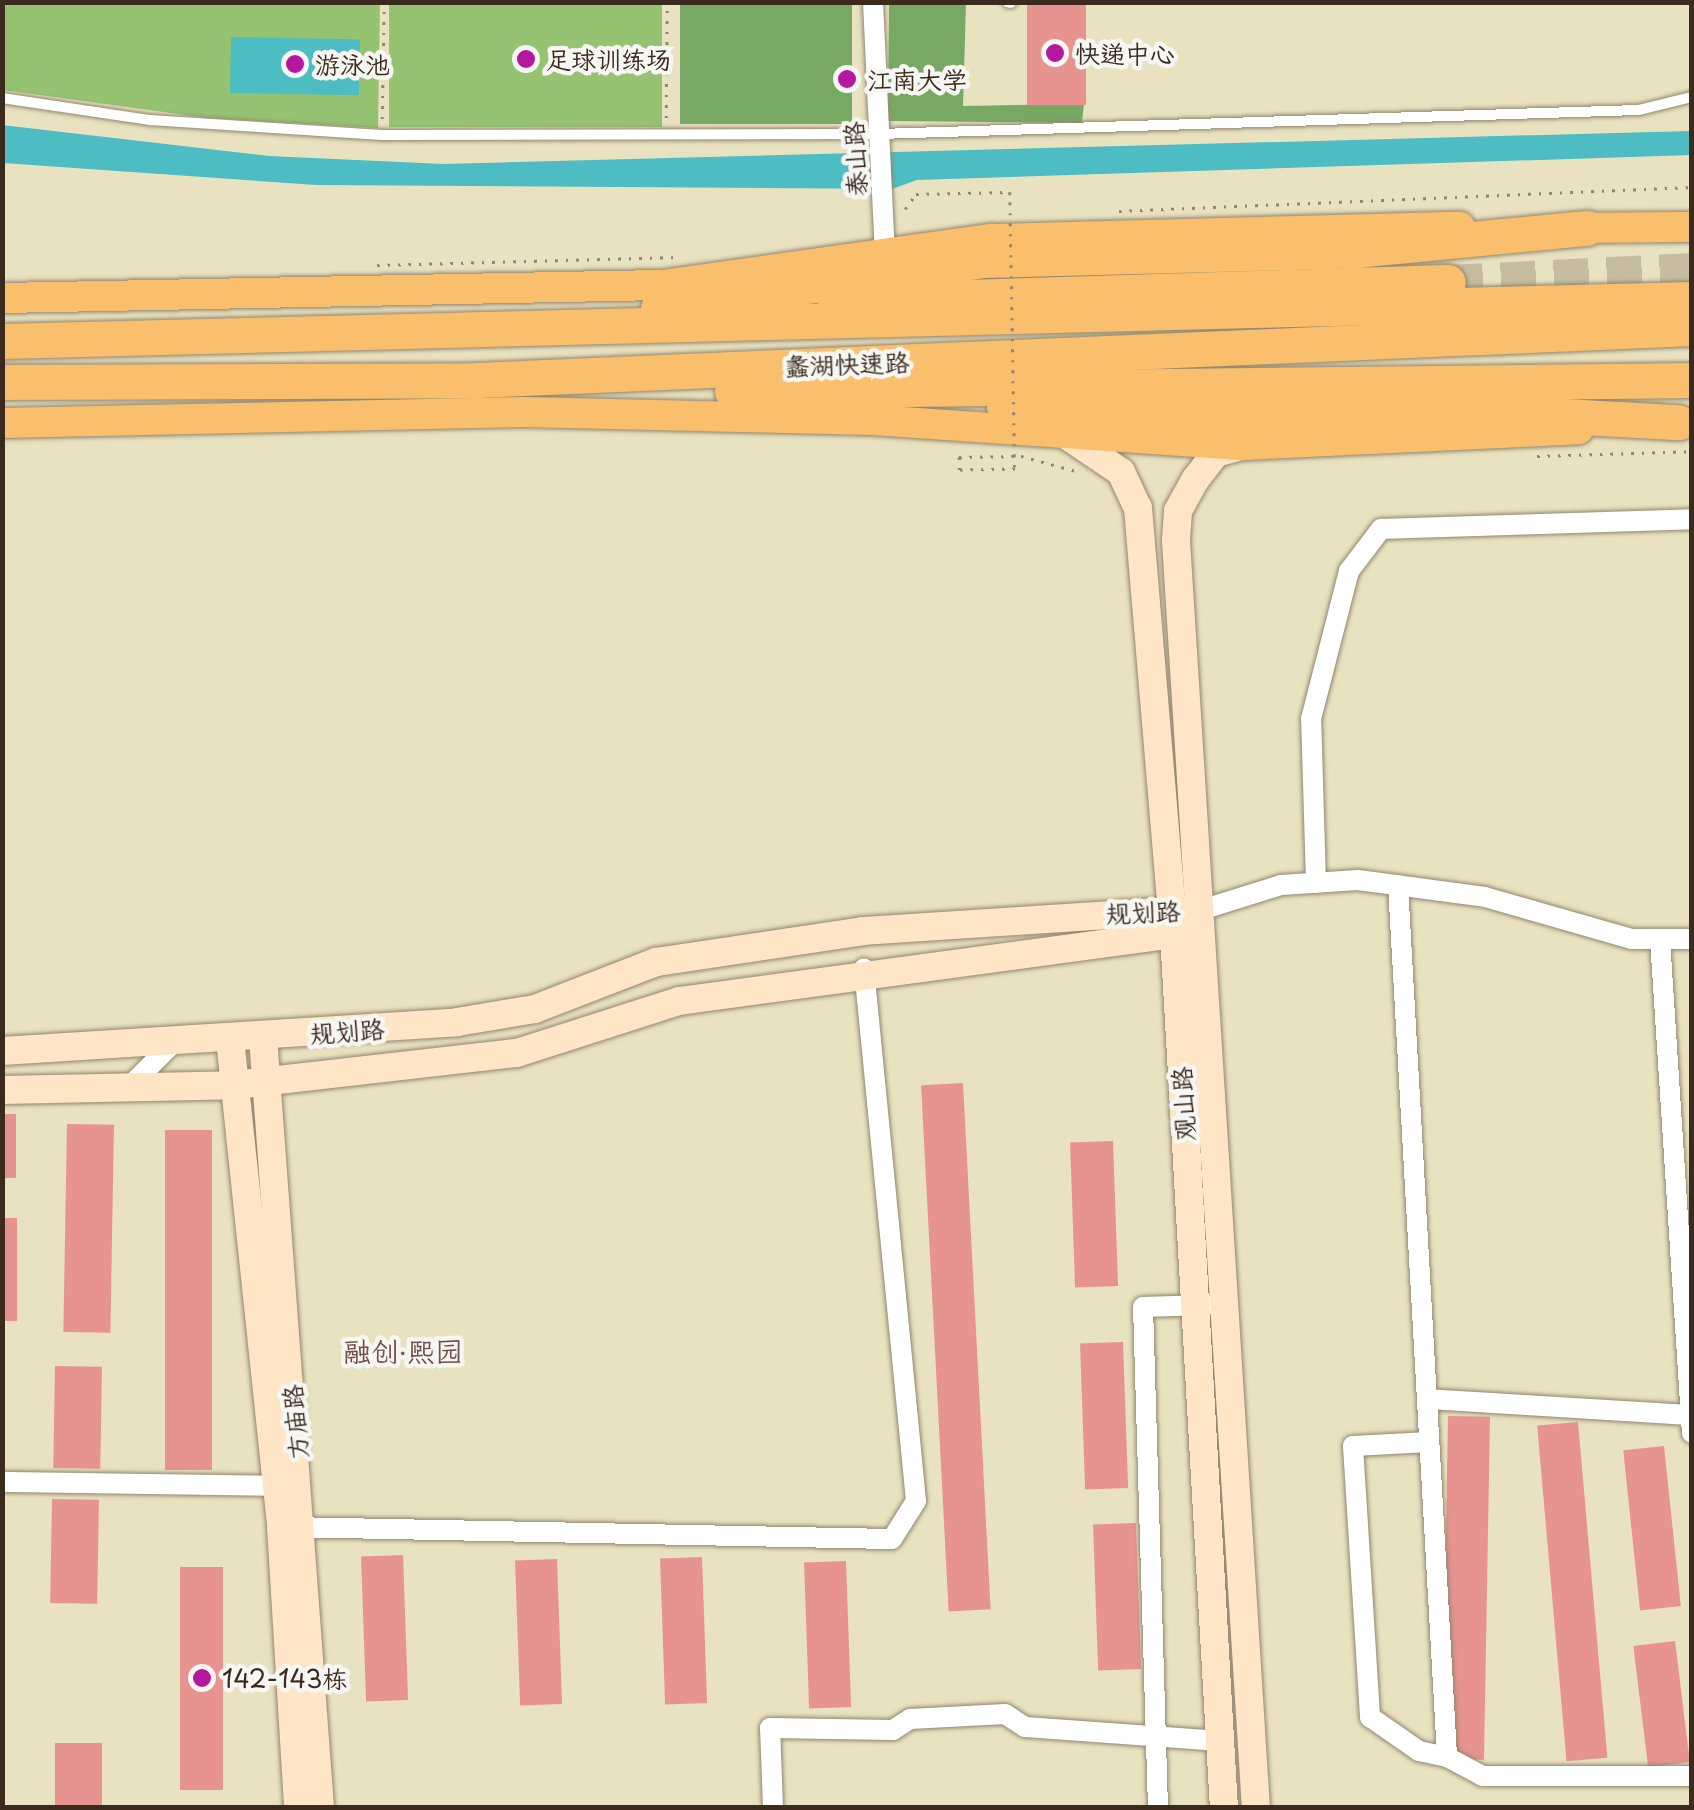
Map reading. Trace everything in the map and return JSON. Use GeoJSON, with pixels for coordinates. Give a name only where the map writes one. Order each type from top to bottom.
{"type":"FeatureCollection","features":[{"type":"Feature","properties":{"kind":"highway"},"geometry":{"type":"LineString","coordinates":[[685,308],[983,260],[1357,250],[1587,228]]}},
{"type":"Feature","properties":{"kind":"highway"},"geometry":{"type":"LineString","coordinates":[[194,338],[309,322],[685,308],[991,290],[1448,282]]}},
{"type":"Feature","properties":{"kind":"highway","name":"蠡湖快速路"},"geometry":{"type":"LineString","coordinates":[[2,382],[247,386],[476,380],[1600,315],[1692,299]]}},
{"type":"Feature","properties":{"kind":"highway","name":"蠡湖快速路"},"geometry":{"type":"LineString","coordinates":[[2,341],[1600,315],[1692,328]]}},
{"type":"Feature","properties":{"kind":"highway"},"geometry":{"type":"LineString","coordinates":[[2,329],[142,340]]}},
{"type":"Feature","properties":{"kind":"highway"},"geometry":{"type":"LineString","coordinates":[[476,380],[853,394],[1154,417],[1454,410],[1687,432]]}},
{"type":"Feature","properties":{"kind":"highway"},"geometry":{"type":"LineString","coordinates":[[853,394],[1692,380]]}},
{"type":"Feature","properties":{"kind":"highway"},"geometry":{"type":"LineString","coordinates":[[2,401],[247,386]]}},
{"type":"Feature","properties":{"kind":"main road"},"geometry":{"type":"LineString","coordinates":[[2,298],[663,285],[885,252],[1033,236],[1692,227]]}},
{"type":"Feature","properties":{"kind":"main road"},"geometry":{"type":"LineString","coordinates":[[2,423],[524,412],[873,420],[1057,443],[1244,444],[1687,432]]}},
{"type":"Feature","properties":{"kind":"street","name":"泰山路"},"geometry":{"type":"LineString","coordinates":[[873,2],[885,252]]}},
{"type":"Feature","properties":{"kind":"street"},"geometry":{"type":"LineString","coordinates":[[1057,443],[1121,472]]}},
{"type":"Feature","properties":{"kind":"street","name":"观山路"},"geometry":{"type":"LineString","coordinates":[[1224,1808],[1206,1304],[1198,911],[1178,510],[1216,453],[1244,444]]}},
{"type":"Feature","properties":{"kind":"street","name":"观山路"},"geometry":{"type":"LineString","coordinates":[[1121,472],[1138,508],[1206,1304],[1256,1808]]}},
{"type":"Feature","properties":{"kind":"street"},"geometry":{"type":"LineString","coordinates":[[1316,883],[1311,719],[1349,571],[1381,530],[1692,519]]}},
{"type":"Feature","properties":{"kind":"street"},"geometry":{"type":"LineString","coordinates":[[1198,911],[1316,883],[1398,885],[1660,939],[1692,938]]}},
{"type":"Feature","properties":{"kind":"street"},"geometry":{"type":"LineString","coordinates":[[1398,885],[1447,1756]]}},
{"type":"Feature","properties":{"kind":"street","name":"规划路"},"geometry":{"type":"LineString","coordinates":[[2,1090],[234,1085],[517,1053],[678,1001],[1172,921],[1198,911]]}},
{"type":"Feature","properties":{"kind":"street","name":"规划路"},"geometry":{"type":"LineString","coordinates":[[2,1050],[230,1039],[516,1012],[656,962],[863,931],[1172,921]]}},
{"type":"Feature","properties":{"kind":"street"},"geometry":{"type":"LineString","coordinates":[[1427,1399],[1691,1421],[1660,939]]}},
{"type":"Feature","properties":{"kind":"street"},"geometry":{"type":"LineString","coordinates":[[293,1527],[892,1539],[916,1501],[864,969]]}},
{"type":"Feature","properties":{"kind":"street","name":"方庙路"},"geometry":{"type":"LineString","coordinates":[[263,1036],[293,1527],[320,1808]]}},
{"type":"Feature","properties":{"kind":"street","name":"方庙路"},"geometry":{"type":"LineString","coordinates":[[230,1039],[277,1486],[293,1527],[298,1808]]}},
{"type":"Feature","properties":{"kind":"street"},"geometry":{"type":"LineString","coordinates":[[128,1088],[173,1043]]}},
{"type":"Feature","properties":{"kind":"street"},"geometry":{"type":"LineString","coordinates":[[1158,1808],[1143,1308],[1206,1304]]}},
{"type":"Feature","properties":{"kind":"street"},"geometry":{"type":"LineString","coordinates":[[1429,1442],[1352,1446],[1370,1717],[1419,1751],[1447,1756],[1482,1776],[1692,1776]]}},
{"type":"Feature","properties":{"kind":"street"},"geometry":{"type":"LineString","coordinates":[[2,1482],[277,1486]]}},
{"type":"Feature","properties":{"kind":"street"},"geometry":{"type":"LineString","coordinates":[[773,1808],[770,1728],[892,1730],[910,1720],[1005,1714],[1024,1727],[1220,1741]]}},
{"type":"Feature","properties":{"kind":"lane"},"geometry":{"type":"LineString","coordinates":[[2,98],[150,120],[382,135],[881,137],[1639,110],[1692,97]]}},
{"type":"Feature","properties":{"kind":"path"},"geometry":{"type":"LineString","coordinates":[[382,135],[384,2]]}},
{"type":"Feature","properties":{"kind":"path"},"geometry":{"type":"LineString","coordinates":[[666,135],[668,2]]}},
{"type":"Feature","properties":{"kind":"path"},"geometry":{"type":"LineString","coordinates":[[1112,212],[1692,187]]}},
{"type":"Feature","properties":{"kind":"path"},"geometry":{"type":"LineString","coordinates":[[916,194],[1010,192],[1015,469],[960,470],[960,457],[1121,472]]}},
{"type":"Feature","properties":{"kind":"path"},"geometry":{"type":"LineString","coordinates":[[1534,456],[1687,432]]}},
{"type":"Feature","properties":{"kind":"path"},"geometry":{"type":"LineString","coordinates":[[988,446],[1057,443]]}},
{"type":"Feature","properties":{"kind":"green space"},"geometry":{"type":"Polygon","coordinates":[[[889,2],[966,3],[963,106],[1084,104],[1082,123],[888,121],[889,2]]]}},
{"type":"Feature","properties":{"kind":"green space"},"geometry":{"type":"Polygon","coordinates":[[[2,3],[380,3],[378,128],[207,118],[3,90],[2,3]]]}},
{"type":"Feature","properties":{"kind":"green space","name":"足球训练场"},"geometry":{"type":"Polygon","coordinates":[[[389,3],[662,3],[662,127],[389,127],[389,3]]]}},
{"type":"Feature","properties":{"kind":"green space"},"geometry":{"type":"Polygon","coordinates":[[[680,3],[852,3],[852,124],[680,124],[680,3]]]}},
{"type":"Feature","properties":{"kind":"water"},"geometry":{"type":"Polygon","coordinates":[[[231,37],[360,39],[359,95],[230,93],[231,37]]]}},
{"type":"Feature","properties":{"kind":"water"},"geometry":{"type":"Polygon","coordinates":[[[2,125],[269,156],[444,164],[1691,131],[1692,155],[917,180],[892,189],[316,185],[3,163],[2,125]]]}},
{"type":"Feature","properties":{"kind":"building","name":"快递中心"},"geometry":{"type":"Polygon","coordinates":[[[1027,2],[1086,2],[1086,105],[1027,105],[1027,2]]]}},
{"type":"Feature","properties":{"kind":"building"},"geometry":{"type":"Polygon","coordinates":[[[963,1083],[991,1609],[949,1611],[921,1085],[963,1083]]]}},
{"type":"Feature","properties":{"kind":"building"},"geometry":{"type":"Polygon","coordinates":[[[2,1114],[16,1114],[16,1178],[2,1178],[2,1114]]]}},
{"type":"Feature","properties":{"kind":"building"},"geometry":{"type":"Polygon","coordinates":[[[67,1124],[114,1125],[110,1333],[63,1332],[67,1124]]]}},
{"type":"Feature","properties":{"kind":"building"},"geometry":{"type":"Polygon","coordinates":[[[165,1130],[212,1130],[212,1470],[165,1470],[165,1130]]]}},
{"type":"Feature","properties":{"kind":"building"},"geometry":{"type":"Polygon","coordinates":[[[1113,1141],[1118,1286],[1075,1287],[1070,1143],[1113,1141]]]}},
{"type":"Feature","properties":{"kind":"building"},"geometry":{"type":"Polygon","coordinates":[[[2,1218],[17,1218],[17,1321],[2,1321],[2,1218]]]}},
{"type":"Feature","properties":{"kind":"building"},"geometry":{"type":"Polygon","coordinates":[[[1123,1342],[1128,1488],[1085,1489],[1080,1344],[1123,1342]]]}},
{"type":"Feature","properties":{"kind":"building"},"geometry":{"type":"Polygon","coordinates":[[[55,1366],[102,1367],[100,1469],[53,1468],[55,1366]]]}},
{"type":"Feature","properties":{"kind":"building"},"geometry":{"type":"Polygon","coordinates":[[[1448,1416],[1490,1417],[1484,1760],[1442,1759],[1448,1416]]]}},
{"type":"Feature","properties":{"kind":"building"},"geometry":{"type":"Polygon","coordinates":[[[1578,1422],[1607,1758],[1567,1761],[1537,1426],[1578,1422]]]}},
{"type":"Feature","properties":{"kind":"building"},"geometry":{"type":"Polygon","coordinates":[[[1664,1446],[1681,1606],[1640,1610],[1623,1450],[1664,1446]]]}},
{"type":"Feature","properties":{"kind":"building"},"geometry":{"type":"Polygon","coordinates":[[[52,1499],[99,1500],[97,1604],[50,1603],[52,1499]]]}},
{"type":"Feature","properties":{"kind":"building"},"geometry":{"type":"Polygon","coordinates":[[[1136,1523],[1141,1669],[1098,1670],[1093,1525],[1136,1523]]]}},
{"type":"Feature","properties":{"kind":"building"},"geometry":{"type":"Polygon","coordinates":[[[403,1555],[408,1700],[366,1701],[361,1556],[403,1555]]]}},
{"type":"Feature","properties":{"kind":"building"},"geometry":{"type":"Polygon","coordinates":[[[702,1557],[707,1703],[665,1704],[660,1558],[702,1557]]]}},
{"type":"Feature","properties":{"kind":"building"},"geometry":{"type":"Polygon","coordinates":[[[557,1559],[562,1704],[520,1705],[515,1560],[557,1559]]]}},
{"type":"Feature","properties":{"kind":"building"},"geometry":{"type":"Polygon","coordinates":[[[846,1561],[851,1707],[809,1708],[804,1562],[846,1561]]]}},
{"type":"Feature","properties":{"kind":"building","name":"142-143栋"},"geometry":{"type":"Polygon","coordinates":[[[180,1567],[223,1567],[223,1790],[180,1790],[180,1567]]]}},
{"type":"Feature","properties":{"kind":"building"},"geometry":{"type":"Polygon","coordinates":[[[1675,1641],[1690,1762],[1648,1767],[1633,1646],[1675,1641]]]}},
{"type":"Feature","properties":{"kind":"building"},"geometry":{"type":"Polygon","coordinates":[[[55,1743],[102,1743],[102,1808],[55,1808],[55,1743]]]}},
{"type":"Feature","properties":{"kind":"tunnel"},"geometry":{"type":"LineString","coordinates":[[1448,282],[1692,270]]}},
{"type":"Feature","properties":{"kind":"place","name":"快递中心"},"geometry":{"type":"Point","coordinates":[1055,53]}},
{"type":"Feature","properties":{"kind":"place","name":"足球训练场"},"geometry":{"type":"Point","coordinates":[526,59]}},
{"type":"Feature","properties":{"kind":"place","name":"游泳池"},"geometry":{"type":"Point","coordinates":[295,64]}},
{"type":"Feature","properties":{"kind":"place","name":"江南大学"},"geometry":{"type":"Point","coordinates":[847,79]}},
{"type":"Feature","properties":{"kind":"place","name":"142-143栋"},"geometry":{"type":"Point","coordinates":[202,1678]}},
{"type":"Feature","properties":{"kind":"district","name":"融创·熙园"},"geometry":{"type":"Point","coordinates":[403,1351]}}]}
